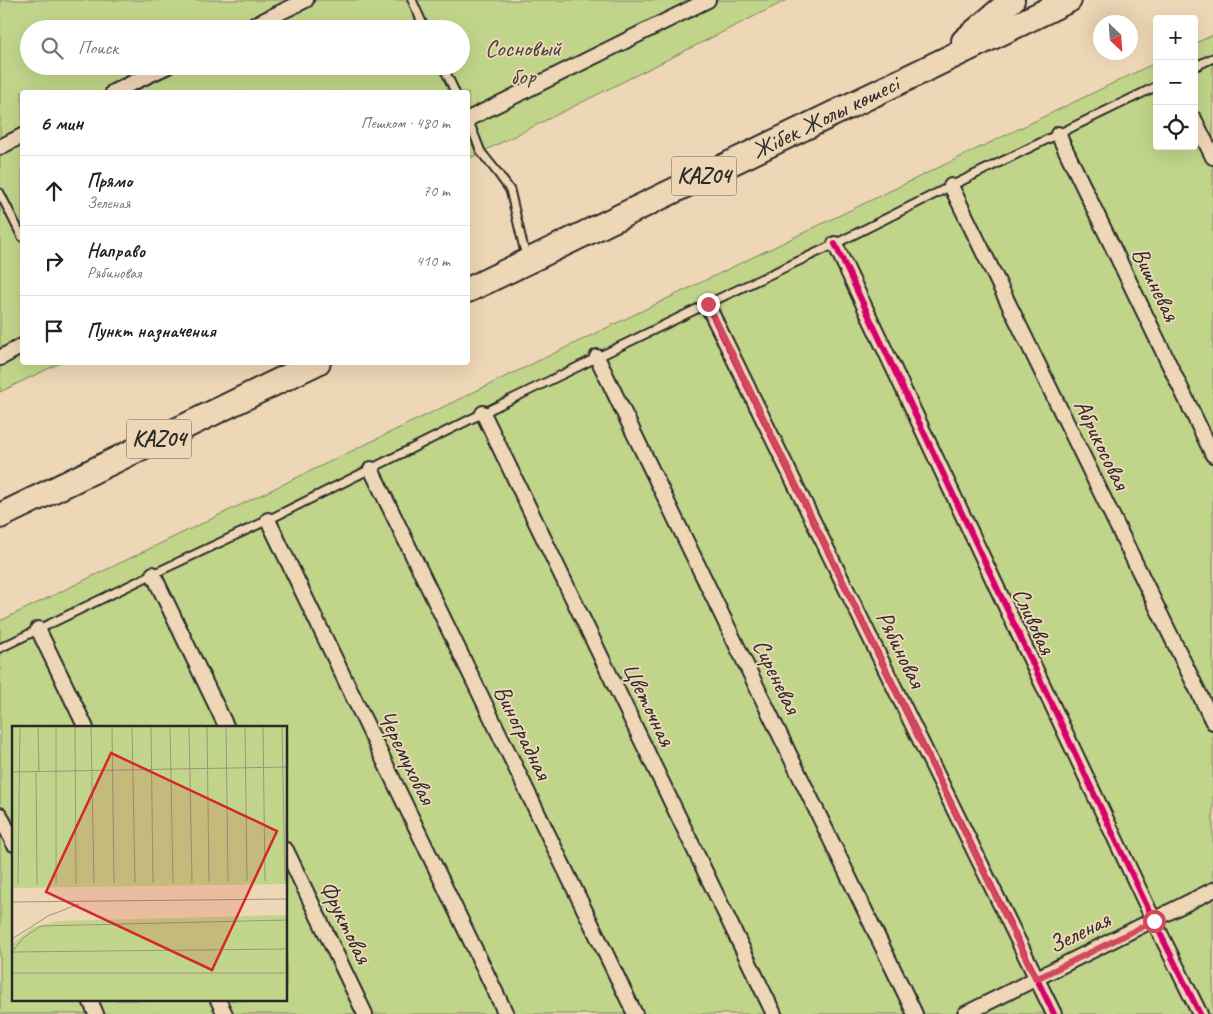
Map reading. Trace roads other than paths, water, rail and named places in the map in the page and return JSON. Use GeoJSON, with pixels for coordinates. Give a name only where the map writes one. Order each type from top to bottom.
{"type":"FeatureCollection","features":[{"type":"Feature","properties":{"kind":"highway","name":"KАZ04"},"geometry":{"type":"LineString","coordinates":[[940,62],[1012,0]]}},
{"type":"Feature","properties":{"kind":"highway"},"geometry":{"type":"LineString","coordinates":[[940,62],[1068,0]]}},
{"type":"Feature","properties":{"kind":"highway","name":"Жібек Жолы көшесі"},"geometry":{"type":"LineString","coordinates":[[470,289],[940,62]]}},
{"type":"Feature","properties":{"kind":"highway","name":"KАZ04"},"geometry":{"type":"LineString","coordinates":[[0,516],[312,365]]}},
{"type":"Feature","properties":{"kind":"street"},"geometry":{"type":"LineString","coordinates":[[265,20],[306,0]]}},
{"type":"Feature","properties":{"kind":"street"},"geometry":{"type":"LineString","coordinates":[[470,118],[708,0]]}},
{"type":"Feature","properties":{"kind":"street"},"geometry":{"type":"LineString","coordinates":[[117,90],[149,75]]}},
{"type":"Feature","properties":{"kind":"street"},"geometry":{"type":"LineString","coordinates":[[1198,127],[1213,157]]}},
{"type":"Feature","properties":{"kind":"street","name":"Вишневая"},"geometry":{"type":"LineString","coordinates":[[1058,134],[1213,455]]}},
{"type":"Feature","properties":{"kind":"street"},"geometry":{"type":"LineString","coordinates":[[0,147],[20,137]]}},
{"type":"Feature","properties":{"kind":"street","name":"Абрикосовая"},"geometry":{"type":"LineString","coordinates":[[951,186],[1213,722]]}},
{"type":"Feature","properties":{"kind":"street","name":"Сливовая"},"geometry":{"type":"LineString","coordinates":[[835,244],[1154,921],[1200,1014]]}},
{"type":"Feature","properties":{"kind":"street","name":"Рябиновая"},"geometry":{"type":"LineString","coordinates":[[708,304],[1054,1014]]}},
{"type":"Feature","properties":{"kind":"street"},"geometry":{"type":"LineString","coordinates":[[0,358],[20,347]]}},
{"type":"Feature","properties":{"kind":"street","name":"Сиреневая"},"geometry":{"type":"LineString","coordinates":[[597,357],[915,1014]]}},
{"type":"Feature","properties":{"kind":"street","name":"Цветочная"},"geometry":{"type":"LineString","coordinates":[[483,413],[774,1014]]}},
{"type":"Feature","properties":{"kind":"street","name":"Виноградная"},"geometry":{"type":"LineString","coordinates":[[371,469],[635,1014]]}},
{"type":"Feature","properties":{"kind":"street","name":"Черемуховая"},"geometry":{"type":"LineString","coordinates":[[268,520],[506,1014]]}},
{"type":"Feature","properties":{"kind":"street"},"geometry":{"type":"LineString","coordinates":[[153,574],[226,726]]}},
{"type":"Feature","properties":{"kind":"street"},"geometry":{"type":"LineString","coordinates":[[38,629],[85,726]]}},
{"type":"Feature","properties":{"kind":"street"},"geometry":{"type":"LineString","coordinates":[[0,815],[12,840]]}},
{"type":"Feature","properties":{"kind":"street","name":"Фруктовая"},"geometry":{"type":"LineString","coordinates":[[288,854],[365,1014]]}},
{"type":"Feature","properties":{"kind":"street","name":"Зеленая"},"geometry":{"type":"LineString","coordinates":[[965,1014],[1213,890]]}},
{"type":"Feature","properties":{"kind":"street"},"geometry":{"type":"LineString","coordinates":[[91,1002],[96,1014]]}},
{"type":"Feature","properties":{"kind":"street"},"geometry":{"type":"LineString","coordinates":[[219,1002],[225,1014]]}},
{"type":"Feature","properties":{"kind":"lane"},"geometry":{"type":"LineString","coordinates":[[412,0],[421,20]]}},
{"type":"Feature","properties":{"kind":"lane"},"geometry":{"type":"LineString","coordinates":[[1198,65],[1213,58]]}},
{"type":"Feature","properties":{"kind":"lane"},"geometry":{"type":"LineString","coordinates":[[447,75],[454,90]]}},
{"type":"Feature","properties":{"kind":"lane"},"geometry":{"type":"LineString","coordinates":[[0,648],[268,520],[597,357],[835,244],[1153,88]]}},
{"type":"Feature","properties":{"kind":"lane"},"geometry":{"type":"LineString","coordinates":[[470,124],[481,152],[510,190],[527,261]]}},
{"type":"Feature","properties":{"kind":"lane"},"geometry":{"type":"LineString","coordinates":[[0,193],[20,233]]}},
{"type":"Feature","properties":{"kind":"park label","name":"Сосновый бор"},"geometry":{"type":"Point","coordinates":[523,62]}}]}
